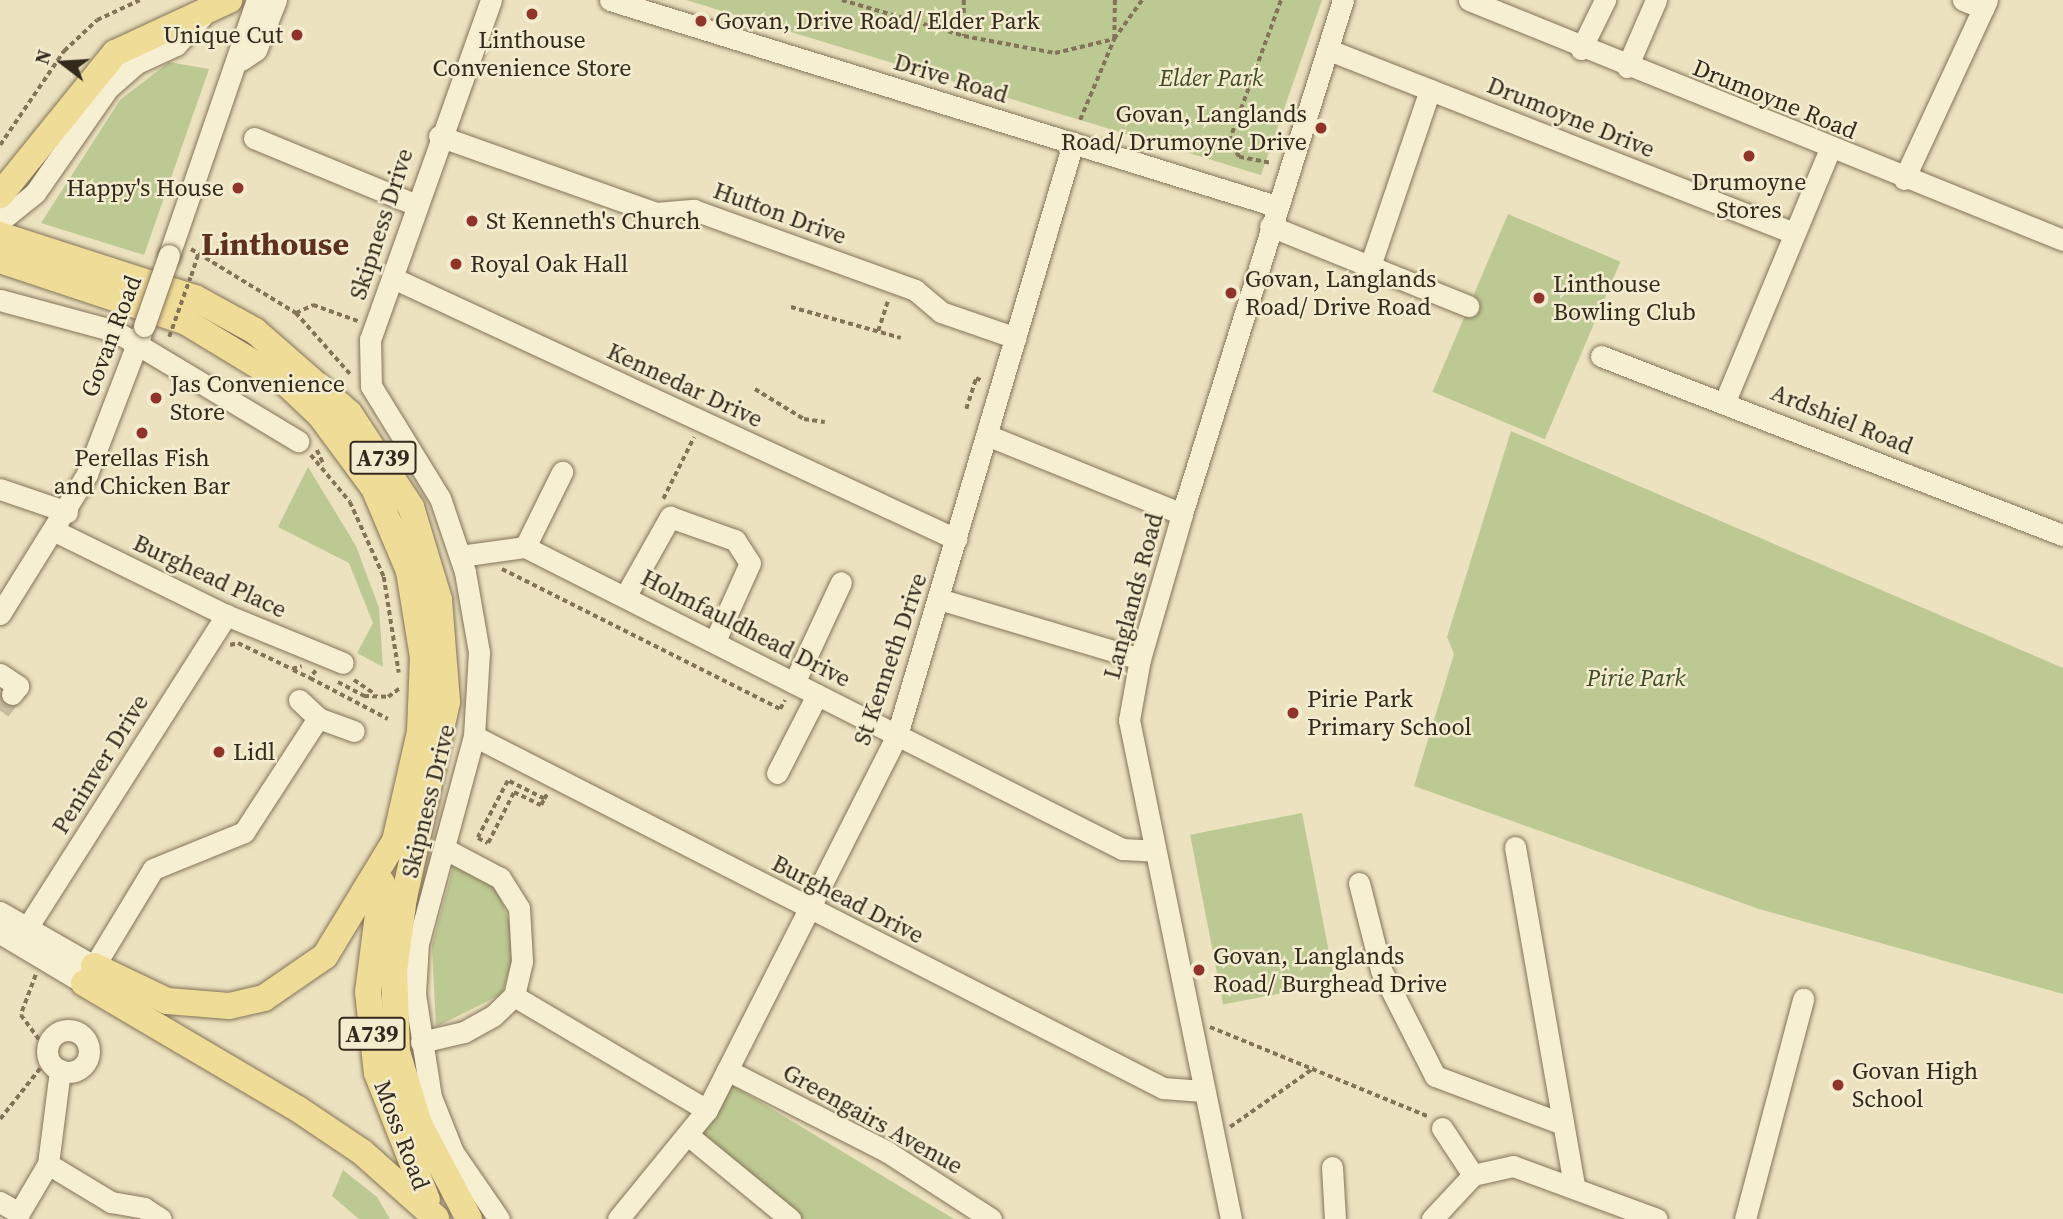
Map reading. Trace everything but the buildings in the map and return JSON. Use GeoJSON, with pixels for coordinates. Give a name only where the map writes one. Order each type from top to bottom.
{"type":"FeatureCollection","features":[{"type":"Feature","properties":{"kind":"main road"},"geometry":{"type":"LineString","coordinates":[[0,195],[115,53],[218,5]]}},
{"type":"Feature","properties":{"kind":"main road","name":"Moss Road"},"geometry":{"type":"LineString","coordinates":[[0,235],[132,275],[224,312],[321,383],[393,474],[411,507],[439,600],[447,702],[404,897],[394,971],[397,1052],[419,1124],[468,1219]]}},
{"type":"Feature","properties":{"kind":"main road","name":"A739"},"geometry":{"type":"LineString","coordinates":[[0,260],[126,297],[219,338],[285,382],[352,453],[374,488],[409,571],[423,657],[420,732],[395,841]]}},
{"type":"Feature","properties":{"kind":"main road"},"geometry":{"type":"LineString","coordinates":[[89,974],[182,1004],[229,1006],[264,998],[325,956],[395,841]]}},
{"type":"Feature","properties":{"kind":"main road","name":"Moss Road"},"geometry":{"type":"LineString","coordinates":[[395,841],[370,952],[372,1035],[387,1112],[437,1218]]}},
{"type":"Feature","properties":{"kind":"main road"},"geometry":{"type":"LineString","coordinates":[[89,974],[362,1152],[437,1218]]}},
{"type":"Feature","properties":{"kind":"street","name":"Govan Road"},"geometry":{"type":"LineString","coordinates":[[0,614],[57,532],[67,512],[141,335],[241,60],[257,0]]}},
{"type":"Feature","properties":{"kind":"street","name":"Govan Road"},"geometry":{"type":"LineString","coordinates":[[241,60],[256,50],[276,0]]}},
{"type":"Feature","properties":{"kind":"street","name":"Skipness Drive"},"geometry":{"type":"LineString","coordinates":[[491,0],[414,204],[393,278],[374,327],[371,386],[440,498],[460,556],[479,652],[474,736],[418,943],[421,1042],[431,1097],[453,1152],[499,1219]]}},
{"type":"Feature","properties":{"kind":"street","name":"Drive Road"},"geometry":{"type":"LineString","coordinates":[[610,0],[1276,205]]}},
{"type":"Feature","properties":{"kind":"street","name":"Langlands Road"},"geometry":{"type":"LineString","coordinates":[[1231,1219],[1187,1018],[1129,720],[1140,659],[1182,514],[1276,205],[1329,50],[1343,0]]}},
{"type":"Feature","properties":{"kind":"street","name":"Drumoyne Road"},"geometry":{"type":"LineString","coordinates":[[1469,0],[1829,151],[2063,240]]}},
{"type":"Feature","properties":{"kind":"street"},"geometry":{"type":"LineString","coordinates":[[1581,49],[1605,0]]}},
{"type":"Feature","properties":{"kind":"street"},"geometry":{"type":"LineString","coordinates":[[1627,67],[1656,0]]}},
{"type":"Feature","properties":{"kind":"street"},"geometry":{"type":"LineString","coordinates":[[1904,179],[1985,4],[1963,0]]}},
{"type":"Feature","properties":{"kind":"street"},"geometry":{"type":"LineString","coordinates":[[0,221],[35,193],[108,88],[137,63],[176,45],[218,5]]}},
{"type":"Feature","properties":{"kind":"street","name":"Drumoyne Drive"},"geometry":{"type":"LineString","coordinates":[[1329,50],[1793,233]]}},
{"type":"Feature","properties":{"kind":"street"},"geometry":{"type":"LineString","coordinates":[[1370,267],[1430,90]]}},
{"type":"Feature","properties":{"kind":"street","name":"Hutton Drive"},"geometry":{"type":"LineString","coordinates":[[439,136],[656,213],[694,210],[893,282],[923,294],[940,312],[1016,338]]}},
{"type":"Feature","properties":{"kind":"street"},"geometry":{"type":"LineString","coordinates":[[254,138],[414,204]]}},
{"type":"Feature","properties":{"kind":"street","name":"St Kenneth Drive"},"geometry":{"type":"LineString","coordinates":[[618,1219],[689,1136],[707,1110],[897,735],[989,436],[1073,143]]}},
{"type":"Feature","properties":{"kind":"street"},"geometry":{"type":"LineString","coordinates":[[1725,401],[1829,151]]}},
{"type":"Feature","properties":{"kind":"street"},"geometry":{"type":"LineString","coordinates":[[1270,226],[1468,306]]}},
{"type":"Feature","properties":{"kind":"street","name":"Kennedar Drive"},"geometry":{"type":"LineString","coordinates":[[393,278],[957,539]]}},
{"type":"Feature","properties":{"kind":"street"},"geometry":{"type":"LineString","coordinates":[[0,300],[115,331],[141,335],[298,441]]}},
{"type":"Feature","properties":{"kind":"street","name":"Ardshiel Road"},"geometry":{"type":"LineString","coordinates":[[1601,356],[1725,401],[2063,535]]}},
{"type":"Feature","properties":{"kind":"street"},"geometry":{"type":"LineString","coordinates":[[989,436],[1182,514]]}},
{"type":"Feature","properties":{"kind":"street"},"geometry":{"type":"LineString","coordinates":[[460,556],[525,547],[562,472]]}},
{"type":"Feature","properties":{"kind":"street"},"geometry":{"type":"LineString","coordinates":[[0,489],[67,512]]}},
{"type":"Feature","properties":{"kind":"street"},"geometry":{"type":"LineString","coordinates":[[626,595],[670,517],[690,519],[746,549],[750,563],[715,641]]}},
{"type":"Feature","properties":{"kind":"street","name":"Burghead Place"},"geometry":{"type":"LineString","coordinates":[[57,532],[335,667]]}},
{"type":"Feature","properties":{"kind":"street","name":"Holmfauldhead Drive"},"geometry":{"type":"LineString","coordinates":[[525,547],[626,595],[1122,849],[1155,852]]}},
{"type":"Feature","properties":{"kind":"street"},"geometry":{"type":"LineString","coordinates":[[794,683],[841,582]]}},
{"type":"Feature","properties":{"kind":"street"},"geometry":{"type":"LineString","coordinates":[[939,599],[1140,659]]}},
{"type":"Feature","properties":{"kind":"street","name":"Peninver Drive"},"geometry":{"type":"LineString","coordinates":[[15,934],[226,615]]}},
{"type":"Feature","properties":{"kind":"street"},"geometry":{"type":"LineString","coordinates":[[0,674],[18,686],[12,694]]}},
{"type":"Feature","properties":{"kind":"street"},"geometry":{"type":"LineString","coordinates":[[777,773],[817,695]]}},
{"type":"Feature","properties":{"kind":"street"},"geometry":{"type":"LineString","coordinates":[[299,700],[318,718],[354,732]]}},
{"type":"Feature","properties":{"kind":"street"},"geometry":{"type":"LineString","coordinates":[[89,974],[153,869],[244,832],[318,718]]}},
{"type":"Feature","properties":{"kind":"street","name":"Burghead Drive"},"geometry":{"type":"LineString","coordinates":[[474,736],[1163,1088],[1203,1091]]}},
{"type":"Feature","properties":{"kind":"street"},"geometry":{"type":"LineString","coordinates":[[1515,847],[1574,1184]]}},
{"type":"Feature","properties":{"kind":"street"},"geometry":{"type":"LineString","coordinates":[[421,1042],[464,1032],[514,996],[524,929],[519,908],[500,878],[445,849]]}},
{"type":"Feature","properties":{"kind":"street"},"geometry":{"type":"LineString","coordinates":[[1359,883],[1381,970],[1435,1076],[1563,1124]]}},
{"type":"Feature","properties":{"kind":"street"},"geometry":{"type":"LineString","coordinates":[[0,912],[15,934],[44,957],[89,974]]}},
{"type":"Feature","properties":{"kind":"street"},"geometry":{"type":"LineString","coordinates":[[15,934],[89,974]]}},
{"type":"Feature","properties":{"kind":"street"},"geometry":{"type":"LineString","coordinates":[[514,996],[707,1110]]}},
{"type":"Feature","properties":{"kind":"street"},"geometry":{"type":"LineString","coordinates":[[1745,1219],[1803,999]]}},
{"type":"Feature","properties":{"kind":"street"},"geometry":{"type":"LineString","coordinates":[[0,1202],[23,1216],[48,1164],[52,1060]]}},
{"type":"Feature","properties":{"kind":"street","name":"Greengairs Avenue"},"geometry":{"type":"LineString","coordinates":[[727,1070],[886,1151],[991,1219]]}},
{"type":"Feature","properties":{"kind":"street"},"geometry":{"type":"LineString","coordinates":[[1442,1128],[1473,1175]]}},
{"type":"Feature","properties":{"kind":"street"},"geometry":{"type":"LineString","coordinates":[[689,1136],[790,1219]]}},
{"type":"Feature","properties":{"kind":"street"},"geometry":{"type":"LineString","coordinates":[[48,1164],[111,1202],[144,1208],[160,1219]]}},
{"type":"Feature","properties":{"kind":"street"},"geometry":{"type":"LineString","coordinates":[[1432,1219],[1473,1175],[1513,1166],[1574,1184],[1657,1219]]}},
{"type":"Feature","properties":{"kind":"street"},"geometry":{"type":"LineString","coordinates":[[1332,1167],[1335,1219]]}},
{"type":"Feature","properties":{"kind":"path"},"geometry":{"type":"LineString","coordinates":[[0,145],[64,51],[97,20],[140,0]]}},
{"type":"Feature","properties":{"kind":"path"},"geometry":{"type":"LineString","coordinates":[[842,0],[964,36],[1055,53],[1114,39]]}},
{"type":"Feature","properties":{"kind":"path"},"geometry":{"type":"LineString","coordinates":[[964,0],[964,36]]}},
{"type":"Feature","properties":{"kind":"path"},"geometry":{"type":"LineString","coordinates":[[1114,39],[1115,0]]}},
{"type":"Feature","properties":{"kind":"path"},"geometry":{"type":"LineString","coordinates":[[1080,120],[1114,39],[1142,0]]}},
{"type":"Feature","properties":{"kind":"path"},"geometry":{"type":"LineString","coordinates":[[1269,163],[1239,157],[1229,141],[1280,0]]}},
{"type":"Feature","properties":{"kind":"path"},"geometry":{"type":"LineString","coordinates":[[172,247],[198,254],[296,313],[354,379],[371,386]]}},
{"type":"Feature","properties":{"kind":"path"},"geometry":{"type":"LineString","coordinates":[[169,337],[198,254]]}},
{"type":"Feature","properties":{"kind":"path"},"geometry":{"type":"LineString","coordinates":[[878,331],[893,282]]}},
{"type":"Feature","properties":{"kind":"path"},"geometry":{"type":"LineString","coordinates":[[296,313],[313,305],[374,327]]}},
{"type":"Feature","properties":{"kind":"path"},"geometry":{"type":"LineString","coordinates":[[791,307],[901,338]]}},
{"type":"Feature","properties":{"kind":"path"},"geometry":{"type":"LineString","coordinates":[[755,389],[804,419],[825,422]]}},
{"type":"Feature","properties":{"kind":"path"},"geometry":{"type":"LineString","coordinates":[[670,517],[660,506],[702,421]]}},
{"type":"Feature","properties":{"kind":"path"},"geometry":{"type":"LineString","coordinates":[[292,670],[315,661],[335,667],[375,694],[388,697],[400,687],[384,577],[350,502],[298,441]]}},
{"type":"Feature","properties":{"kind":"path"},"geometry":{"type":"LineString","coordinates":[[481,551],[489,563],[779,709],[794,683]]}},
{"type":"Feature","properties":{"kind":"path"},"geometry":{"type":"LineString","coordinates":[[222,658],[238,643],[388,719]]}},
{"type":"Feature","properties":{"kind":"path"},"geometry":{"type":"LineString","coordinates":[[310,678],[316,671],[364,696],[375,694]]}},
{"type":"Feature","properties":{"kind":"path"},"geometry":{"type":"LineString","coordinates":[[544,799],[508,781],[478,838],[488,843],[514,792],[541,805],[555,778]]}},
{"type":"Feature","properties":{"kind":"path"},"geometry":{"type":"LineString","coordinates":[[0,1119],[52,1060],[21,1014],[44,957]]}},
{"type":"Feature","properties":{"kind":"path"},"geometry":{"type":"LineString","coordinates":[[1187,1018],[1420,1110],[1442,1128]]}},
{"type":"Feature","properties":{"kind":"path"},"geometry":{"type":"LineString","coordinates":[[1214,1139],[1314,1068]]}},
{"type":"Feature","properties":{"kind":"green space","name":"Elder Park"},"geometry":{"type":"Polygon","coordinates":[[[686,0],[1322,0],[1261,175],[686,0]]]}},
{"type":"Feature","properties":{"kind":"green space"},"geometry":{"type":"Polygon","coordinates":[[[169,62],[209,69],[144,255],[41,223],[120,100],[169,62]]]}},
{"type":"Feature","properties":{"kind":"green space","name":"Linthouse Bowling Club"},"geometry":{"type":"Polygon","coordinates":[[[1508,214],[1620,262],[1545,439],[1433,392],[1508,214]]]}},
{"type":"Feature","properties":{"kind":"green space","name":"Pirie Park"},"geometry":{"type":"Polygon","coordinates":[[[1511,431],[2063,668],[2063,994],[1759,909],[1414,786],[1454,654],[1447,637],[1511,431]]]}},
{"type":"Feature","properties":{"kind":"green space"},"geometry":{"type":"Polygon","coordinates":[[[308,467],[356,546],[379,608],[383,667],[357,653],[373,623],[349,563],[278,527],[308,467]]]}},
{"type":"Feature","properties":{"kind":"green space"},"geometry":{"type":"Polygon","coordinates":[[[1302,813],[1335,983],[1223,1005],[1190,835],[1302,813]]]}},
{"type":"Feature","properties":{"kind":"green space"},"geometry":{"type":"Polygon","coordinates":[[[454,864],[492,875],[517,943],[502,994],[436,1027],[432,945],[454,864]]]}},
{"type":"Feature","properties":{"kind":"green space"},"geometry":{"type":"Polygon","coordinates":[[[729,1083],[954,1219],[799,1219],[697,1138],[729,1083]]]}},
{"type":"Feature","properties":{"kind":"green space"},"geometry":{"type":"Polygon","coordinates":[[[343,1170],[377,1197],[390,1219],[359,1219],[332,1196],[343,1170]]]}},
{"type":"Feature","properties":{"kind":"tunnel"},"geometry":{"type":"LineString","coordinates":[[0,710],[12,694]]}},
{"type":"Feature","properties":{"kind":"place","name":"Linthouse Convenience Store"},"geometry":{"type":"Point","coordinates":[532,14]}},
{"type":"Feature","properties":{"kind":"place","name":"Govan, Drive Road/ Elder Park"},"geometry":{"type":"Point","coordinates":[701,21]}},
{"type":"Feature","properties":{"kind":"place","name":"Unique Cut"},"geometry":{"type":"Point","coordinates":[297,35]}},
{"type":"Feature","properties":{"kind":"place","name":"Govan, Langlands Road/ Drumoyne Drive"},"geometry":{"type":"Point","coordinates":[1321,128]}},
{"type":"Feature","properties":{"kind":"place","name":"Drumoyne Stores"},"geometry":{"type":"Point","coordinates":[1749,156]}},
{"type":"Feature","properties":{"kind":"place","name":"Happy's House"},"geometry":{"type":"Point","coordinates":[238,188]}},
{"type":"Feature","properties":{"kind":"place","name":"St Kenneth's Church"},"geometry":{"type":"Point","coordinates":[472,221]}},
{"type":"Feature","properties":{"kind":"place","name":"Royal Oak Hall"},"geometry":{"type":"Point","coordinates":[456,264]}},
{"type":"Feature","properties":{"kind":"place","name":"Govan, Langlands Road/ Drive Road"},"geometry":{"type":"Point","coordinates":[1231,293]}},
{"type":"Feature","properties":{"kind":"place","name":"Linthouse Bowling Club"},"geometry":{"type":"Point","coordinates":[1539,298]}},
{"type":"Feature","properties":{"kind":"place","name":"Jas Convenience Store"},"geometry":{"type":"Point","coordinates":[156,398]}},
{"type":"Feature","properties":{"kind":"place","name":"Perellas Fish and Chicken Bar"},"geometry":{"type":"Point","coordinates":[142,433]}},
{"type":"Feature","properties":{"kind":"place","name":"Pirie Park Primary School"},"geometry":{"type":"Point","coordinates":[1293,713]}},
{"type":"Feature","properties":{"kind":"place","name":"Lidl"},"geometry":{"type":"Point","coordinates":[219,752]}},
{"type":"Feature","properties":{"kind":"place","name":"Govan, Langlands Road/ Burghead Drive"},"geometry":{"type":"Point","coordinates":[1199,970]}},
{"type":"Feature","properties":{"kind":"place","name":"Govan High School"},"geometry":{"type":"Point","coordinates":[1838,1085]}},
{"type":"Feature","properties":{"kind":"district","name":"Linthouse"},"geometry":{"type":"Point","coordinates":[275,244]}}]}
